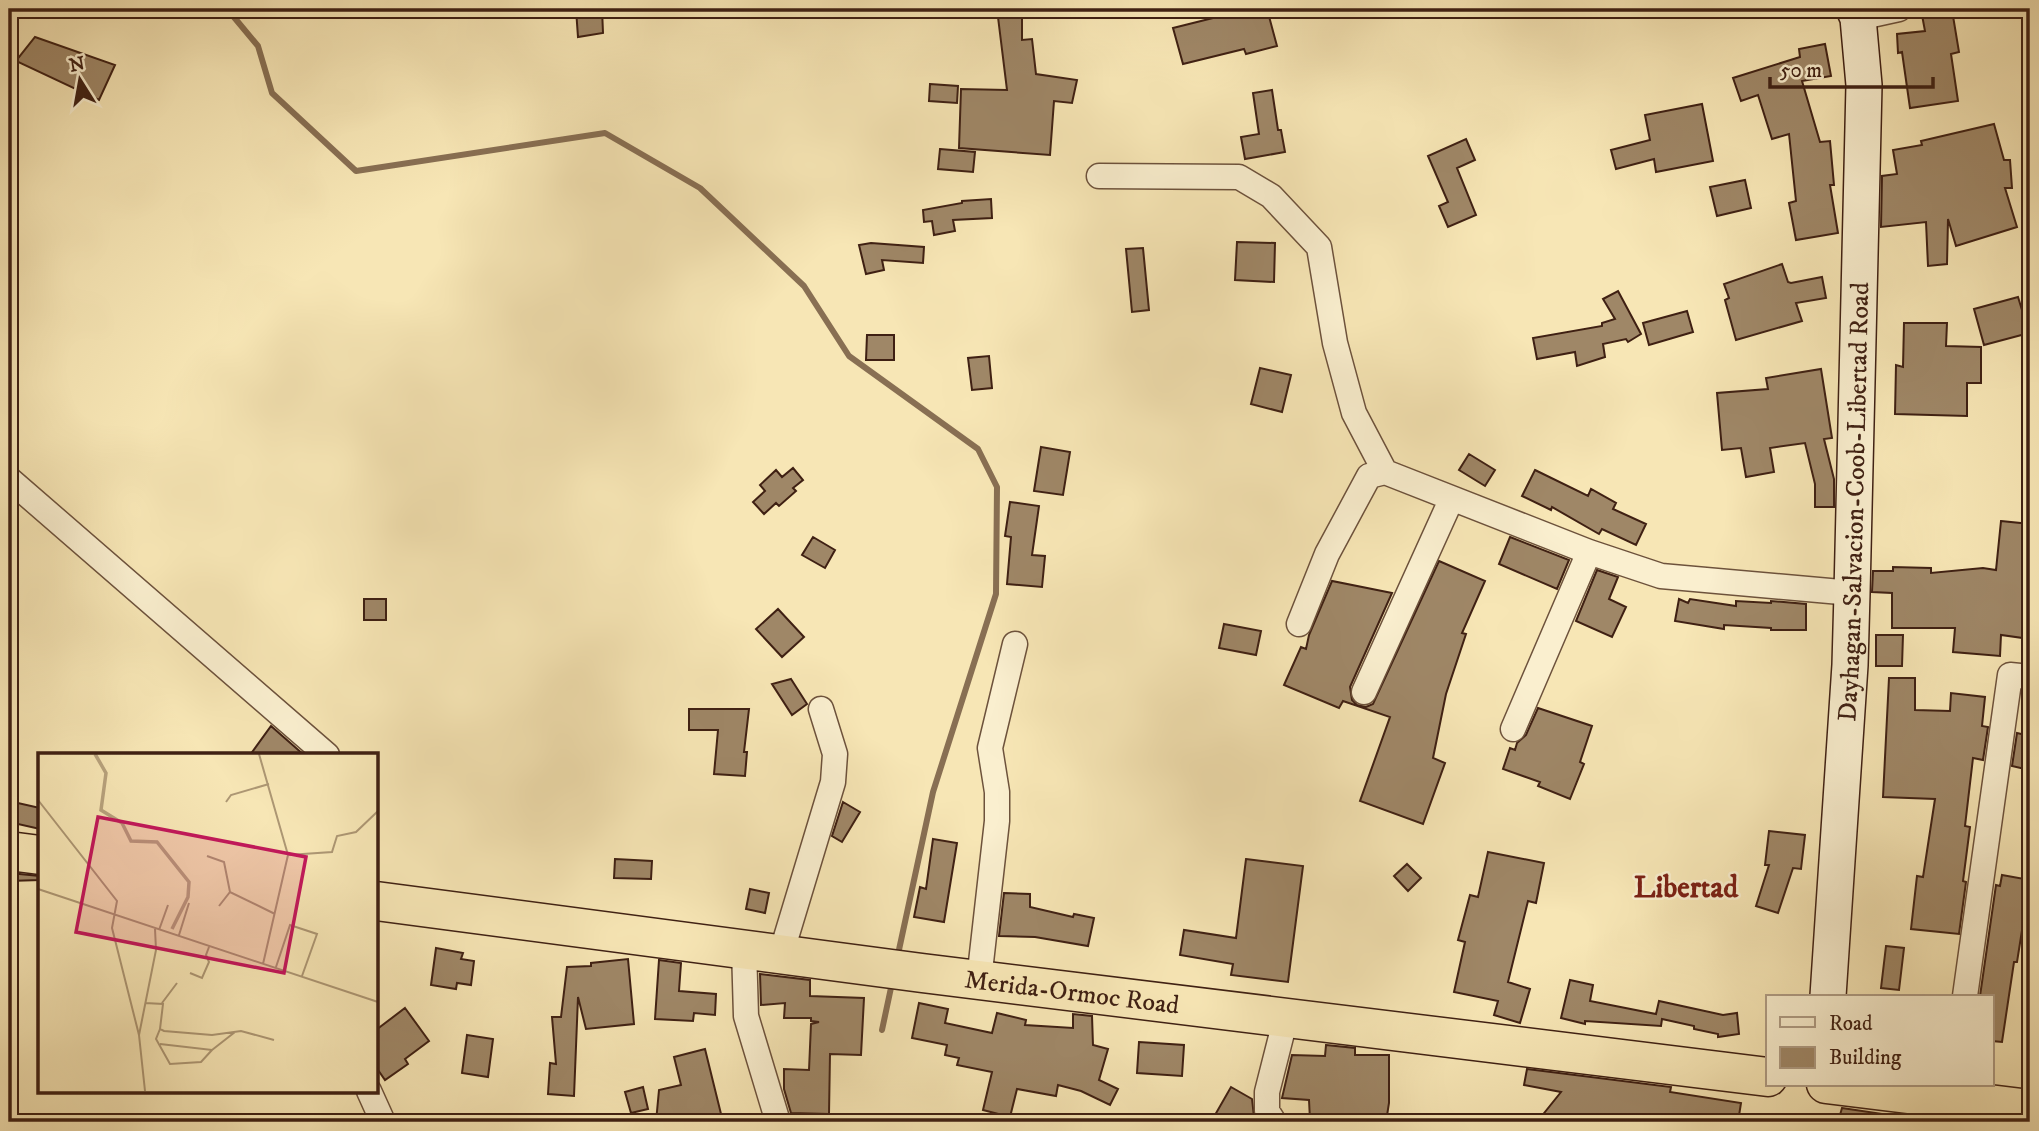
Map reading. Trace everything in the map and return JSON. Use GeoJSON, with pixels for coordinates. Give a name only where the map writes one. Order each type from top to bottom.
{"type":"FeatureCollection","features":[{"type":"Feature","properties":{"kind":"highway"},"geometry":{"type":"LineString","coordinates":[[9,851],[38,855]]}},
{"type":"Feature","properties":{"kind":"highway","name":"Merida-Ormoc Road"},"geometry":{"type":"LineString","coordinates":[[378,901],[922,973],[1766,1077]]}},
{"type":"Feature","properties":{"kind":"highway"},"geometry":{"type":"LineString","coordinates":[[1862,1086],[1952,1091],[2030,1109]]}},
{"type":"Feature","properties":{"kind":"main road","name":"Dayhagan-Salvacion-Coob-Libertad Road"},"geometry":{"type":"LineString","coordinates":[[1828,995],[1850,665],[1864,85],[1856,13]]}},
{"type":"Feature","properties":{"kind":"street"},"geometry":{"type":"LineString","coordinates":[[1856,13],[1899,9]]}},
{"type":"Feature","properties":{"kind":"street"},"geometry":{"type":"LineString","coordinates":[[1098,176],[1239,177],[1271,196],[1319,247],[1335,343],[1354,413],[1385,472]]}},
{"type":"Feature","properties":{"kind":"street"},"geometry":{"type":"LineString","coordinates":[[1299,624],[1327,554],[1369,476],[1385,472],[1589,552],[1661,576],[1852,593]]}},
{"type":"Feature","properties":{"kind":"street"},"geometry":{"type":"LineString","coordinates":[[9,480],[325,753]]}},
{"type":"Feature","properties":{"kind":"street"},"geometry":{"type":"LineString","coordinates":[[1364,692],[1451,500]]}},
{"type":"Feature","properties":{"kind":"street"},"geometry":{"type":"LineString","coordinates":[[1513,729],[1589,552]]}},
{"type":"Feature","properties":{"kind":"street"},"geometry":{"type":"LineString","coordinates":[[979,980],[997,821],[997,792],[990,748],[1015,644]]}},
{"type":"Feature","properties":{"kind":"street"},"geometry":{"type":"LineString","coordinates":[[1965,995],[2010,675],[2030,677]]}},
{"type":"Feature","properties":{"kind":"street"},"geometry":{"type":"LineString","coordinates":[[778,1122],[746,1016],[762,951],[833,782],[835,754],[821,709]]}},
{"type":"Feature","properties":{"kind":"street"},"geometry":{"type":"LineString","coordinates":[[1274,1122],[1267,1111],[1267,1092],[1286,1017]]}},
{"type":"Feature","properties":{"kind":"street"},"geometry":{"type":"LineString","coordinates":[[369,1092],[383,1122]]}},
{"type":"Feature","properties":{"kind":"building"},"geometry":{"type":"Polygon","coordinates":[[[576,9],[602,9],[603,33],[578,37],[576,9]]]}},
{"type":"Feature","properties":{"kind":"building"},"geometry":{"type":"Polygon","coordinates":[[[997,9],[1022,9],[1022,40],[1032,39],[1036,74],[1077,80],[1072,103],[1054,101],[1050,155],[959,148],[961,89],[1007,90],[997,9]]]}},
{"type":"Feature","properties":{"kind":"building"},"geometry":{"type":"Polygon","coordinates":[[[1249,9],[1267,9],[1277,46],[1246,54],[1244,49],[1183,64],[1173,28],[1249,9]]]}},
{"type":"Feature","properties":{"kind":"building"},"geometry":{"type":"Polygon","coordinates":[[[1952,10],[1959,52],[1951,54],[1958,101],[1910,108],[1902,52],[1898,53],[1897,34],[1925,31],[1922,15],[1952,10]]]}},
{"type":"Feature","properties":{"kind":"building"},"geometry":{"type":"Polygon","coordinates":[[[35,37],[115,65],[99,100],[16,61],[35,37]]]}},
{"type":"Feature","properties":{"kind":"building"},"geometry":{"type":"Polygon","coordinates":[[[1825,44],[1831,76],[1802,81],[1820,142],[1830,141],[1834,185],[1830,185],[1838,233],[1796,240],[1789,203],[1796,201],[1789,134],[1772,139],[1758,95],[1741,101],[1733,78],[1800,57],[1799,49],[1825,44]]]}},
{"type":"Feature","properties":{"kind":"building"},"geometry":{"type":"Polygon","coordinates":[[[930,84],[958,86],[957,103],[929,101],[930,84]]]}},
{"type":"Feature","properties":{"kind":"building"},"geometry":{"type":"Polygon","coordinates":[[[1272,90],[1278,130],[1281,130],[1285,152],[1245,159],[1241,137],[1259,134],[1253,93],[1272,90]]]}},
{"type":"Feature","properties":{"kind":"building"},"geometry":{"type":"Polygon","coordinates":[[[1702,104],[1713,161],[1656,172],[1654,159],[1616,169],[1611,150],[1650,140],[1645,115],[1702,104]]]}},
{"type":"Feature","properties":{"kind":"building"},"geometry":{"type":"Polygon","coordinates":[[[1994,124],[2004,160],[2010,160],[2012,188],[2005,188],[2017,227],[1956,246],[1948,219],[1947,264],[1928,266],[1926,222],[1881,227],[1882,176],[1897,174],[1893,150],[1922,145],[1921,141],[1994,124]]]}},
{"type":"Feature","properties":{"kind":"building"},"geometry":{"type":"Polygon","coordinates":[[[1466,139],[1475,160],[1457,168],[1476,215],[1448,227],[1439,206],[1448,202],[1428,156],[1466,139]]]}},
{"type":"Feature","properties":{"kind":"building"},"geometry":{"type":"Polygon","coordinates":[[[940,149],[975,152],[973,172],[938,169],[940,149]]]}},
{"type":"Feature","properties":{"kind":"building"},"geometry":{"type":"Polygon","coordinates":[[[1745,180],[1751,208],[1717,216],[1710,187],[1745,180]]]}},
{"type":"Feature","properties":{"kind":"building"},"geometry":{"type":"Polygon","coordinates":[[[991,199],[992,218],[953,220],[955,231],[934,235],[932,221],[924,222],[923,210],[962,201],[991,199]]]}},
{"type":"Feature","properties":{"kind":"building"},"geometry":{"type":"Polygon","coordinates":[[[1237,242],[1275,243],[1274,282],[1235,280],[1237,242]]]}},
{"type":"Feature","properties":{"kind":"building"},"geometry":{"type":"Polygon","coordinates":[[[871,243],[924,247],[923,263],[882,260],[884,270],[866,274],[859,245],[871,243]]]}},
{"type":"Feature","properties":{"kind":"building"},"geometry":{"type":"Polygon","coordinates":[[[1143,248],[1149,310],[1132,312],[1126,249],[1143,248]]]}},
{"type":"Feature","properties":{"kind":"building"},"geometry":{"type":"Polygon","coordinates":[[[1782,264],[1788,282],[1791,283],[1822,277],[1826,298],[1796,303],[1802,321],[1736,340],[1725,300],[1729,298],[1724,284],[1782,264]]]}},
{"type":"Feature","properties":{"kind":"building"},"geometry":{"type":"Polygon","coordinates":[[[1618,291],[1641,334],[1628,342],[1626,339],[1603,344],[1605,357],[1577,366],[1575,352],[1537,359],[1533,338],[1602,326],[1602,323],[1615,319],[1603,299],[1618,291]]]}},
{"type":"Feature","properties":{"kind":"building"},"geometry":{"type":"Polygon","coordinates":[[[2018,297],[2029,333],[1984,345],[1974,309],[2018,297]]]}},
{"type":"Feature","properties":{"kind":"building"},"geometry":{"type":"Polygon","coordinates":[[[1687,311],[1693,332],[1649,345],[1643,323],[1687,311]]]}},
{"type":"Feature","properties":{"kind":"building"},"geometry":{"type":"Polygon","coordinates":[[[1904,323],[1947,323],[1946,346],[1981,347],[1981,383],[1967,383],[1967,416],[1895,414],[1896,365],[1903,367],[1904,323]]]}},
{"type":"Feature","properties":{"kind":"building"},"geometry":{"type":"Polygon","coordinates":[[[867,335],[894,335],[894,360],[866,360],[867,335]]]}},
{"type":"Feature","properties":{"kind":"building"},"geometry":{"type":"Polygon","coordinates":[[[989,356],[992,388],[972,390],[968,358],[989,356]]]}},
{"type":"Feature","properties":{"kind":"building"},"geometry":{"type":"Polygon","coordinates":[[[1260,368],[1291,375],[1282,412],[1251,404],[1260,368]]]}},
{"type":"Feature","properties":{"kind":"building"},"geometry":{"type":"Polygon","coordinates":[[[1821,369],[1832,438],[1824,439],[1834,479],[1834,507],[1815,507],[1815,484],[1805,443],[1770,448],[1774,472],[1746,477],[1741,448],[1722,450],[1717,393],[1768,389],[1766,378],[1821,369]]]}},
{"type":"Feature","properties":{"kind":"building"},"geometry":{"type":"Polygon","coordinates":[[[1041,447],[1070,452],[1063,495],[1034,491],[1041,447]]]}},
{"type":"Feature","properties":{"kind":"building"},"geometry":{"type":"Polygon","coordinates":[[[1469,454],[1495,470],[1485,486],[1459,470],[1469,454]]]}},
{"type":"Feature","properties":{"kind":"building"},"geometry":{"type":"Polygon","coordinates":[[[793,468],[803,480],[793,488],[796,491],[779,506],[776,503],[764,514],[753,502],[765,491],[760,485],[776,470],[782,477],[793,468]]]}},
{"type":"Feature","properties":{"kind":"building"},"geometry":{"type":"Polygon","coordinates":[[[1535,470],[1588,496],[1591,489],[1616,503],[1613,509],[1646,524],[1636,545],[1602,529],[1599,534],[1552,507],[1551,510],[1522,496],[1535,470]]]}},
{"type":"Feature","properties":{"kind":"building"},"geometry":{"type":"Polygon","coordinates":[[[1010,502],[1039,506],[1032,555],[1045,556],[1042,587],[1007,584],[1011,537],[1005,536],[1010,502]]]}},
{"type":"Feature","properties":{"kind":"building"},"geometry":{"type":"Polygon","coordinates":[[[2001,521],[2030,524],[2026,580],[2030,581],[2030,639],[2001,635],[2000,656],[1953,652],[1955,628],[1892,628],[1892,593],[1872,592],[1873,571],[1893,571],[1893,567],[1931,568],[1931,573],[1983,568],[1996,570],[2001,521]]]}},
{"type":"Feature","properties":{"kind":"building"},"geometry":{"type":"Polygon","coordinates":[[[813,537],[835,550],[825,568],[802,555],[813,537]]]}},
{"type":"Feature","properties":{"kind":"building"},"geometry":{"type":"Polygon","coordinates":[[[1510,537],[1569,560],[1557,589],[1499,564],[1510,537]]]}},
{"type":"Feature","properties":{"kind":"building"},"geometry":{"type":"Polygon","coordinates":[[[1439,561],[1485,581],[1462,633],[1466,634],[1446,694],[1433,758],[1445,763],[1423,824],[1360,801],[1390,717],[1343,701],[1339,708],[1284,685],[1301,647],[1306,649],[1309,635],[1332,581],[1392,593],[1350,687],[1352,700],[1357,705],[1366,707],[1373,704],[1439,561]]]}},
{"type":"Feature","properties":{"kind":"building"},"geometry":{"type":"Polygon","coordinates":[[[1597,570],[1618,577],[1609,599],[1626,607],[1612,637],[1576,621],[1597,570]]]}},
{"type":"Feature","properties":{"kind":"building"},"geometry":{"type":"Polygon","coordinates":[[[364,599],[386,599],[386,620],[364,620],[364,599]]]}},
{"type":"Feature","properties":{"kind":"building"},"geometry":{"type":"Polygon","coordinates":[[[1679,599],[1688,603],[1690,599],[1736,606],[1736,601],[1806,604],[1806,630],[1771,630],[1724,625],[1724,629],[1675,621],[1679,599]]]}},
{"type":"Feature","properties":{"kind":"building"},"geometry":{"type":"Polygon","coordinates":[[[778,609],[804,637],[782,657],[756,629],[778,609]]]}},
{"type":"Feature","properties":{"kind":"building"},"geometry":{"type":"Polygon","coordinates":[[[1224,624],[1261,631],[1256,655],[1219,648],[1224,624]]]}},
{"type":"Feature","properties":{"kind":"building"},"geometry":{"type":"Polygon","coordinates":[[[1876,635],[1903,635],[1902,666],[1876,666],[1876,635]]]}},
{"type":"Feature","properties":{"kind":"building"},"geometry":{"type":"Polygon","coordinates":[[[1889,678],[1915,678],[1915,710],[1950,711],[1951,693],[1985,697],[1982,726],[1988,727],[1983,760],[1973,758],[1965,826],[1970,827],[1963,881],[1966,882],[1959,934],[1911,929],[1917,876],[1923,877],[1935,799],[1883,797],[1889,678]]]}},
{"type":"Feature","properties":{"kind":"building"},"geometry":{"type":"Polygon","coordinates":[[[791,679],[807,704],[792,715],[772,684],[791,679]]]}},
{"type":"Feature","properties":{"kind":"building"},"geometry":{"type":"Polygon","coordinates":[[[1538,708],[1592,726],[1580,762],[1584,764],[1570,799],[1538,786],[1540,782],[1503,769],[1510,748],[1515,750],[1517,743],[1526,735],[1538,708]]]}},
{"type":"Feature","properties":{"kind":"building"},"geometry":{"type":"Polygon","coordinates":[[[689,709],[749,709],[744,752],[747,752],[745,776],[714,774],[718,730],[689,730],[689,709]]]}},
{"type":"Feature","properties":{"kind":"building"},"geometry":{"type":"Polygon","coordinates":[[[271,726],[302,753],[251,753],[271,726]]]}},
{"type":"Feature","properties":{"kind":"building"},"geometry":{"type":"Polygon","coordinates":[[[2017,733],[2030,736],[2025,769],[2012,766],[2017,733]]]}},
{"type":"Feature","properties":{"kind":"building"},"geometry":{"type":"Polygon","coordinates":[[[9,801],[38,808],[38,829],[9,822],[9,801]]]}},
{"type":"Feature","properties":{"kind":"building"},"geometry":{"type":"Polygon","coordinates":[[[843,802],[860,812],[842,842],[832,836],[843,802]]]}},
{"type":"Feature","properties":{"kind":"building"},"geometry":{"type":"Polygon","coordinates":[[[1769,831],[1805,835],[1801,869],[1793,868],[1778,913],[1756,906],[1769,865],[1765,865],[1769,831]]]}},
{"type":"Feature","properties":{"kind":"building"},"geometry":{"type":"Polygon","coordinates":[[[933,839],[957,843],[944,922],[914,917],[920,887],[926,889],[933,839]]]}},
{"type":"Feature","properties":{"kind":"building"},"geometry":{"type":"Polygon","coordinates":[[[1488,852],[1544,863],[1536,903],[1528,901],[1508,982],[1530,989],[1520,1023],[1494,1015],[1498,1001],[1454,992],[1465,942],[1458,940],[1470,895],[1478,897],[1488,852]]]}},
{"type":"Feature","properties":{"kind":"building"},"geometry":{"type":"Polygon","coordinates":[[[615,859],[652,861],[651,879],[614,878],[615,859]]]}},
{"type":"Feature","properties":{"kind":"building"},"geometry":{"type":"Polygon","coordinates":[[[1246,859],[1303,866],[1288,982],[1231,975],[1233,964],[1180,955],[1184,930],[1236,938],[1246,859]]]}},
{"type":"Feature","properties":{"kind":"building"},"geometry":{"type":"Polygon","coordinates":[[[1407,864],[1421,878],[1408,891],[1394,876],[1407,864]]]}},
{"type":"Feature","properties":{"kind":"building"},"geometry":{"type":"Polygon","coordinates":[[[9,873],[38,876],[38,880],[9,881],[9,873]]]}},
{"type":"Feature","properties":{"kind":"building"},"geometry":{"type":"Polygon","coordinates":[[[2002,875],[2030,880],[2002,1042],[1994,1041],[1994,995],[1980,995],[1996,885],[2000,886],[2002,875]]]}},
{"type":"Feature","properties":{"kind":"building"},"geometry":{"type":"Polygon","coordinates":[[[750,889],[769,893],[765,913],[746,909],[750,889]]]}},
{"type":"Feature","properties":{"kind":"building"},"geometry":{"type":"Polygon","coordinates":[[[1004,893],[1030,894],[1030,907],[1073,917],[1074,914],[1094,918],[1088,946],[1035,937],[999,936],[1004,893]]]}},
{"type":"Feature","properties":{"kind":"building"},"geometry":{"type":"Polygon","coordinates":[[[1886,946],[1904,948],[1899,990],[1881,988],[1886,946]]]}},
{"type":"Feature","properties":{"kind":"building"},"geometry":{"type":"Polygon","coordinates":[[[436,948],[463,953],[461,959],[474,961],[471,985],[457,983],[456,989],[431,985],[436,948]]]}},
{"type":"Feature","properties":{"kind":"building"},"geometry":{"type":"Polygon","coordinates":[[[628,959],[634,1024],[586,1029],[578,997],[574,1096],[548,1094],[550,1063],[556,1064],[552,1017],[561,1017],[567,967],[591,966],[591,963],[628,959]]]}},
{"type":"Feature","properties":{"kind":"building"},"geometry":{"type":"Polygon","coordinates":[[[659,960],[681,963],[679,991],[716,994],[715,1015],[694,1013],[693,1021],[655,1019],[659,960]]]}},
{"type":"Feature","properties":{"kind":"building"},"geometry":{"type":"Polygon","coordinates":[[[760,974],[810,980],[810,996],[864,998],[861,1055],[830,1054],[829,1114],[791,1113],[784,1089],[784,1069],[809,1070],[811,1024],[819,1022],[811,1021],[811,1018],[784,1018],[785,1003],[761,1005],[760,974]]]}},
{"type":"Feature","properties":{"kind":"building"},"geometry":{"type":"Polygon","coordinates":[[[1570,980],[1593,985],[1590,1001],[1656,1014],[1659,1001],[1723,1015],[1737,1013],[1739,1034],[1718,1037],[1718,1034],[1694,1029],[1694,1026],[1662,1019],[1661,1026],[1585,1021],[1585,1024],[1561,1018],[1570,980]]]}},
{"type":"Feature","properties":{"kind":"building"},"geometry":{"type":"Polygon","coordinates":[[[919,1003],[948,1009],[945,1023],[992,1033],[997,1013],[1026,1020],[1025,1025],[1073,1028],[1073,1014],[1092,1016],[1093,1045],[1108,1049],[1099,1080],[1118,1089],[1110,1105],[1081,1091],[1058,1085],[1056,1096],[1017,1089],[1010,1117],[983,1110],[992,1072],[957,1065],[959,1058],[945,1055],[947,1045],[912,1038],[919,1003]]]}},
{"type":"Feature","properties":{"kind":"building"},"geometry":{"type":"Polygon","coordinates":[[[405,1008],[429,1041],[405,1059],[408,1064],[385,1080],[378,1070],[378,1028],[405,1008]]]}},
{"type":"Feature","properties":{"kind":"building"},"geometry":{"type":"Polygon","coordinates":[[[467,1035],[493,1039],[488,1077],[462,1073],[467,1035]]]}},
{"type":"Feature","properties":{"kind":"building"},"geometry":{"type":"Polygon","coordinates":[[[1139,1042],[1184,1045],[1182,1076],[1137,1073],[1139,1042]]]}},
{"type":"Feature","properties":{"kind":"building"},"geometry":{"type":"Polygon","coordinates":[[[1326,1045],[1355,1048],[1355,1055],[1389,1055],[1389,1103],[1386,1122],[1342,1122],[1343,1118],[1310,1120],[1309,1100],[1282,1098],[1292,1055],[1325,1056],[1326,1045]]]}},
{"type":"Feature","properties":{"kind":"building"},"geometry":{"type":"Polygon","coordinates":[[[705,1049],[723,1122],[656,1122],[659,1090],[681,1085],[674,1057],[705,1049]]]}},
{"type":"Feature","properties":{"kind":"building"},"geometry":{"type":"Polygon","coordinates":[[[1527,1069],[1671,1087],[1670,1092],[1741,1103],[1738,1122],[1605,1122],[1569,1114],[1562,1122],[1537,1122],[1561,1092],[1524,1085],[1527,1069]]]}},
{"type":"Feature","properties":{"kind":"building"},"geometry":{"type":"Polygon","coordinates":[[[643,1087],[648,1109],[631,1113],[625,1092],[643,1087]]]}},
{"type":"Feature","properties":{"kind":"building"},"geometry":{"type":"Polygon","coordinates":[[[1231,1087],[1252,1099],[1254,1117],[1251,1122],[1211,1122],[1231,1087]]]}},
{"type":"Feature","properties":{"kind":"building"},"geometry":{"type":"Polygon","coordinates":[[[1842,1108],[1896,1116],[1895,1122],[1838,1122],[1842,1108]]]}},
{"type":"Feature","properties":{"kind":"waterway"},"geometry":{"type":"LineString","coordinates":[[215,9],[233,16],[258,46],[272,93],[356,171],[605,133],[700,188],[804,286],[849,356],[978,449],[997,487],[996,594],[933,792],[897,959]]}},
{"type":"Feature","properties":{"kind":"waterway"},"geometry":{"type":"LineString","coordinates":[[882,1030],[892,983]]}},
{"type":"Feature","properties":{"kind":"district","name":"Libertad"},"geometry":{"type":"Point","coordinates":[1686,887]}}]}
